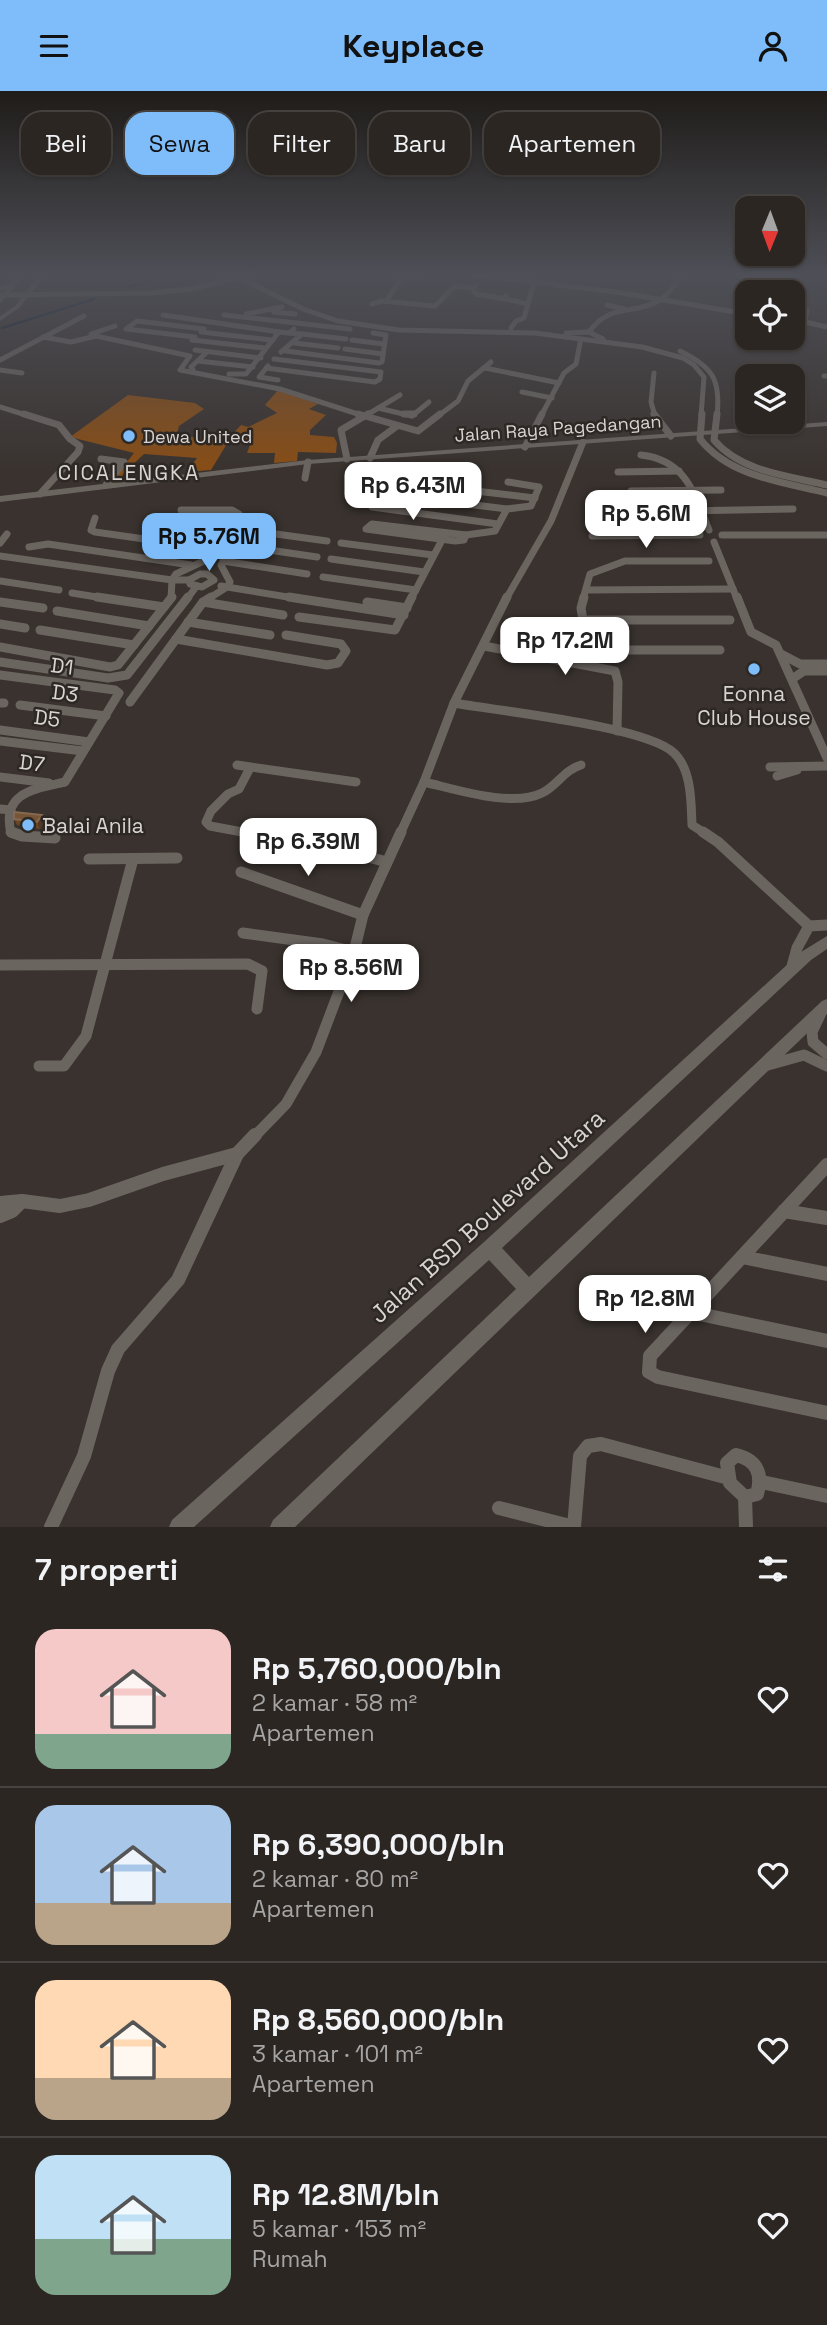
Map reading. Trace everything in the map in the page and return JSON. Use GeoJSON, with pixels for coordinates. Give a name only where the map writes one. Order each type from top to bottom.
{"type":"FeatureCollection","features":[{"type":"Feature","properties":{"kind":"main road"},"geometry":{"type":"LineString","coordinates":[[280,1527],[825,1007]]}},
{"type":"Feature","properties":{"kind":"street"},"geometry":{"type":"LineString","coordinates":[[0,360],[37,340]]}},
{"type":"Feature","properties":{"kind":"street"},"geometry":{"type":"LineString","coordinates":[[60,340],[79,340]]}},
{"type":"Feature","properties":{"kind":"street"},"geometry":{"type":"LineString","coordinates":[[113,340],[190,356],[187,364],[180,369],[183,371],[280,389],[321,404],[367,415],[397,426],[421,430],[457,401],[468,381],[491,362]]}},
{"type":"Feature","properties":{"kind":"street"},"geometry":{"type":"LineString","coordinates":[[191,340],[264,348]]}},
{"type":"Feature","properties":{"kind":"street"},"geometry":{"type":"LineString","coordinates":[[207,352],[190,369],[246,375],[265,353],[264,348],[271,340]]}},
{"type":"Feature","properties":{"kind":"street"},"geometry":{"type":"LineString","coordinates":[[278,380],[259,377],[274,359],[297,340]]}},
{"type":"Feature","properties":{"kind":"street"},"geometry":{"type":"LineString","coordinates":[[349,340],[384,344]]}},
{"type":"Feature","properties":{"kind":"street"},"geometry":{"type":"LineString","coordinates":[[286,351],[379,363],[384,340]]}},
{"type":"Feature","properties":{"kind":"street"},"geometry":{"type":"LineString","coordinates":[[570,340],[580,343],[601,340]]}},
{"type":"Feature","properties":{"kind":"street"},"geometry":{"type":"LineString","coordinates":[[601,340],[672,348],[696,358],[717,378],[717,446],[733,458],[827,485]]}},
{"type":"Feature","properties":{"kind":"street"},"geometry":{"type":"LineString","coordinates":[[601,340],[657,350],[684,359],[704,377],[701,435],[704,447]]}},
{"type":"Feature","properties":{"kind":"street"},"geometry":{"type":"LineString","coordinates":[[294,343],[383,354]]}},
{"type":"Feature","properties":{"kind":"street"},"geometry":{"type":"LineString","coordinates":[[525,447],[565,371],[576,364],[580,343]]}},
{"type":"Feature","properties":{"kind":"street"},"geometry":{"type":"LineString","coordinates":[[672,348],[689,358],[684,359]]}},
{"type":"Feature","properties":{"kind":"street"},"geometry":{"type":"LineString","coordinates":[[195,350],[261,358]]}},
{"type":"Feature","properties":{"kind":"street"},"geometry":{"type":"LineString","coordinates":[[266,368],[375,381],[380,379],[381,372],[274,359]]}},
{"type":"Feature","properties":{"kind":"street"},"geometry":{"type":"LineString","coordinates":[[198,361],[253,367]]}},
{"type":"Feature","properties":{"kind":"street"},"geometry":{"type":"LineString","coordinates":[[485,368],[559,383]]}},
{"type":"Feature","properties":{"kind":"street"},"geometry":{"type":"LineString","coordinates":[[0,370],[22,373]]}},
{"type":"Feature","properties":{"kind":"street"},"geometry":{"type":"LineString","coordinates":[[654,373],[656,386],[651,398],[652,410],[671,436]]}},
{"type":"Feature","properties":{"kind":"street"},"geometry":{"type":"LineString","coordinates":[[522,392],[552,398]]}},
{"type":"Feature","properties":{"kind":"street"},"geometry":{"type":"LineString","coordinates":[[347,459],[340,432],[400,395]]}},
{"type":"Feature","properties":{"kind":"street"},"geometry":{"type":"LineString","coordinates":[[378,408],[412,416],[429,402]]}},
{"type":"Feature","properties":{"kind":"street"},"geometry":{"type":"LineString","coordinates":[[0,407],[59,425],[70,439],[80,446],[80,450],[40,494]]}},
{"type":"Feature","properties":{"kind":"street"},"geometry":{"type":"LineString","coordinates":[[716,421],[723,429],[735,432]]}},
{"type":"Feature","properties":{"kind":"street","name":"Jalan Raya Pagedangan"},"geometry":{"type":"LineString","coordinates":[[805,426],[827,424]]}},
{"type":"Feature","properties":{"kind":"street"},"geometry":{"type":"LineString","coordinates":[[370,458],[378,440],[397,426]]}},
{"type":"Feature","properties":{"kind":"street","name":"Jalan Raya Pagedangan"},"geometry":{"type":"LineString","coordinates":[[0,499],[308,462],[735,432]]}},
{"type":"Feature","properties":{"kind":"street"},"geometry":{"type":"LineString","coordinates":[[682,435],[723,462],[827,493]]}},
{"type":"Feature","properties":{"kind":"street"},"geometry":{"type":"LineString","coordinates":[[51,1527],[84,1456],[108,1371],[118,1349],[178,1280],[237,1154],[286,1104],[316,1052],[354,952],[363,915],[424,782],[454,703],[510,590],[551,521],[583,442]]}},
{"type":"Feature","properties":{"kind":"street"},"geometry":{"type":"LineString","coordinates":[[641,455],[659,456],[686,475],[709,530],[722,535],[827,535]]}},
{"type":"Feature","properties":{"kind":"street"},"geometry":{"type":"LineString","coordinates":[[101,459],[124,462],[106,485]]}},
{"type":"Feature","properties":{"kind":"street"},"geometry":{"type":"LineString","coordinates":[[304,478],[308,462]]}},
{"type":"Feature","properties":{"kind":"street"},"geometry":{"type":"LineString","coordinates":[[618,472],[679,471]]}},
{"type":"Feature","properties":{"kind":"street"},"geometry":{"type":"LineString","coordinates":[[385,494],[507,509],[529,507],[539,487],[508,482]]}},
{"type":"Feature","properties":{"kind":"street"},"geometry":{"type":"LineString","coordinates":[[458,489],[535,498]]}},
{"type":"Feature","properties":{"kind":"street"},"geometry":{"type":"LineString","coordinates":[[631,491],[721,490]]}},
{"type":"Feature","properties":{"kind":"street"},"geometry":{"type":"LineString","coordinates":[[372,507],[498,524]]}},
{"type":"Feature","properties":{"kind":"street"},"geometry":{"type":"LineString","coordinates":[[466,535],[462,540],[442,540],[366,529],[369,524],[373,524],[466,535],[495,531],[507,509]]}},
{"type":"Feature","properties":{"kind":"street"},"geometry":{"type":"LineString","coordinates":[[630,512],[793,509]]}},
{"type":"Feature","properties":{"kind":"street"},"geometry":{"type":"LineString","coordinates":[[0,647],[110,667],[123,661],[172,597],[172,583],[179,572],[205,562],[239,514],[235,511],[181,510]]}},
{"type":"Feature","properties":{"kind":"street"},"geometry":{"type":"LineString","coordinates":[[95,518],[91,530],[95,532],[215,549]]}},
{"type":"Feature","properties":{"kind":"street"},"geometry":{"type":"LineString","coordinates":[[700,535],[709,530]]}},
{"type":"Feature","properties":{"kind":"street"},"geometry":{"type":"LineString","coordinates":[[228,584],[221,565],[243,533],[251,531],[327,541]]}},
{"type":"Feature","properties":{"kind":"street"},"geometry":{"type":"LineString","coordinates":[[0,543],[8,534]]}},
{"type":"Feature","properties":{"kind":"street"},"geometry":{"type":"LineString","coordinates":[[592,536],[700,535],[719,541],[722,535]]}},
{"type":"Feature","properties":{"kind":"street"},"geometry":{"type":"LineString","coordinates":[[299,617],[391,631],[397,628],[442,540]]}},
{"type":"Feature","properties":{"kind":"street"},"geometry":{"type":"LineString","coordinates":[[713,541],[751,632],[776,645],[827,758]]}},
{"type":"Feature","properties":{"kind":"street"},"geometry":{"type":"LineString","coordinates":[[341,543],[433,555]]}},
{"type":"Feature","properties":{"kind":"street"},"geometry":{"type":"LineString","coordinates":[[29,547],[48,544],[197,565]]}},
{"type":"Feature","properties":{"kind":"street"},"geometry":{"type":"LineString","coordinates":[[234,545],[317,557]]}},
{"type":"Feature","properties":{"kind":"street"},"geometry":{"type":"LineString","coordinates":[[0,559],[172,583],[228,584],[406,611]]}},
{"type":"Feature","properties":{"kind":"street"},"geometry":{"type":"LineString","coordinates":[[331,559],[425,572]]}},
{"type":"Feature","properties":{"kind":"street"},"geometry":{"type":"LineString","coordinates":[[223,561],[307,574]]}},
{"type":"Feature","properties":{"kind":"street"},"geometry":{"type":"LineString","coordinates":[[709,561],[617,563],[590,574],[581,608],[587,646],[593,650],[720,650]]}},
{"type":"Feature","properties":{"kind":"street"},"geometry":{"type":"LineString","coordinates":[[0,662],[108,678],[127,675],[200,573],[207,574],[212,582]]}},
{"type":"Feature","properties":{"kind":"street"},"geometry":{"type":"LineString","coordinates":[[323,577],[416,590]]}},
{"type":"Feature","properties":{"kind":"street"},"geometry":{"type":"LineString","coordinates":[[0,581],[59,590]]}},
{"type":"Feature","properties":{"kind":"street"},"geometry":{"type":"LineString","coordinates":[[130,702],[203,602],[228,584]]}},
{"type":"Feature","properties":{"kind":"street"},"geometry":{"type":"LineString","coordinates":[[586,590],[733,589]]}},
{"type":"Feature","properties":{"kind":"street"},"geometry":{"type":"LineString","coordinates":[[72,593],[163,607]]}},
{"type":"Feature","properties":{"kind":"street"},"geometry":{"type":"LineString","coordinates":[[0,602],[43,608]]}},
{"type":"Feature","properties":{"kind":"street"},"geometry":{"type":"LineString","coordinates":[[203,602],[284,614]]}},
{"type":"Feature","properties":{"kind":"street"},"geometry":{"type":"LineString","coordinates":[[57,611],[149,626]]}},
{"type":"Feature","properties":{"kind":"street"},"geometry":{"type":"LineString","coordinates":[[583,620],[730,619]]}},
{"type":"Feature","properties":{"kind":"street"},"geometry":{"type":"LineString","coordinates":[[188,622],[270,635]]}},
{"type":"Feature","properties":{"kind":"street"},"geometry":{"type":"LineString","coordinates":[[0,624],[25,628]]}},
{"type":"Feature","properties":{"kind":"street"},"geometry":{"type":"LineString","coordinates":[[40,630],[134,645]]}},
{"type":"Feature","properties":{"kind":"street"},"geometry":{"type":"LineString","coordinates":[[176,639],[327,665],[338,663],[346,651],[341,644],[286,635]]}},
{"type":"Feature","properties":{"kind":"street"},"geometry":{"type":"LineString","coordinates":[[484,646],[615,671],[618,682],[617,731]]}},
{"type":"Feature","properties":{"kind":"street"},"geometry":{"type":"LineString","coordinates":[[780,654],[802,668],[827,671]]}},
{"type":"Feature","properties":{"kind":"street"},"geometry":{"type":"LineString","coordinates":[[792,680],[802,668],[827,664]]}},
{"type":"Feature","properties":{"kind":"street","name":"D1"},"geometry":{"type":"LineString","coordinates":[[0,675],[115,690],[119,693],[106,716]]}},
{"type":"Feature","properties":{"kind":"street"},"geometry":{"type":"LineString","coordinates":[[454,703],[617,731],[664,744],[674,752],[688,778],[692,825],[718,842],[809,926],[827,925]]}},
{"type":"Feature","properties":{"kind":"street","name":"D3"},"geometry":{"type":"LineString","coordinates":[[20,705],[106,716]]}},
{"type":"Feature","properties":{"kind":"street"},"geometry":{"type":"LineString","coordinates":[[55,838],[22,837],[11,833],[6,810],[22,793],[60,784],[68,779],[106,716]]}},
{"type":"Feature","properties":{"kind":"street","name":"D5"},"geometry":{"type":"LineString","coordinates":[[0,730],[89,742]]}},
{"type":"Feature","properties":{"kind":"street","name":"D5"},"geometry":{"type":"LineString","coordinates":[[0,741],[83,751]]}},
{"type":"Feature","properties":{"kind":"street"},"geometry":{"type":"LineString","coordinates":[[237,765],[356,782]]}},
{"type":"Feature","properties":{"kind":"street"},"geometry":{"type":"LineString","coordinates":[[424,782],[502,796],[523,797],[538,795],[548,790],[565,772],[581,765]]}},
{"type":"Feature","properties":{"kind":"street"},"geometry":{"type":"LineString","coordinates":[[770,767],[827,766]]}},
{"type":"Feature","properties":{"kind":"street"},"geometry":{"type":"LineString","coordinates":[[777,776],[807,767]]}},
{"type":"Feature","properties":{"kind":"street"},"geometry":{"type":"LineString","coordinates":[[250,768],[239,789],[229,794],[211,811],[206,822],[210,826],[350,852],[387,862]]}},
{"type":"Feature","properties":{"kind":"street","name":"D7"},"geometry":{"type":"LineString","coordinates":[[0,777],[60,784]]}},
{"type":"Feature","properties":{"kind":"street"},"geometry":{"type":"LineString","coordinates":[[89,859],[177,859]]}},
{"type":"Feature","properties":{"kind":"street"},"geometry":{"type":"LineString","coordinates":[[39,1066],[64,1066],[86,1036],[133,859]]}},
{"type":"Feature","properties":{"kind":"street"},"geometry":{"type":"LineString","coordinates":[[241,872],[363,915]]}},
{"type":"Feature","properties":{"kind":"street"},"geometry":{"type":"LineString","coordinates":[[791,970],[797,948],[809,926]]}},
{"type":"Feature","properties":{"kind":"street"},"geometry":{"type":"LineString","coordinates":[[243,933],[323,944],[354,952]]}},
{"type":"Feature","properties":{"kind":"street","name":"Jalan BSD Boulevard Utara"},"geometry":{"type":"LineString","coordinates":[[179,1527],[490,1248],[791,970],[827,942]]}},
{"type":"Feature","properties":{"kind":"street"},"geometry":{"type":"LineString","coordinates":[[0,965],[248,964],[262,971],[257,1009]]}},
{"type":"Feature","properties":{"kind":"street"},"geometry":{"type":"LineString","coordinates":[[825,1007],[812,1032],[813,1042],[827,1054]]}},
{"type":"Feature","properties":{"kind":"street"},"geometry":{"type":"LineString","coordinates":[[762,1067],[792,1056],[804,1055],[827,1066]]}},
{"type":"Feature","properties":{"kind":"street"},"geometry":{"type":"LineString","coordinates":[[0,1203],[22,1201],[60,1206],[89,1200],[163,1174],[237,1154]]}},
{"type":"Feature","properties":{"kind":"street"},"geometry":{"type":"LineString","coordinates":[[827,1165],[650,1356],[649,1372],[658,1377],[827,1413]]}},
{"type":"Feature","properties":{"kind":"street"},"geometry":{"type":"LineString","coordinates":[[0,1216],[12,1211],[22,1201]]}},
{"type":"Feature","properties":{"kind":"street"},"geometry":{"type":"LineString","coordinates":[[784,1211],[827,1218]]}},
{"type":"Feature","properties":{"kind":"street"},"geometry":{"type":"LineString","coordinates":[[490,1248],[529,1290]]}},
{"type":"Feature","properties":{"kind":"street"},"geometry":{"type":"LineString","coordinates":[[742,1257],[827,1275]]}},
{"type":"Feature","properties":{"kind":"street"},"geometry":{"type":"LineString","coordinates":[[690,1312],[827,1341]]}},
{"type":"Feature","properties":{"kind":"street"},"geometry":{"type":"LineString","coordinates":[[499,1508],[574,1527],[580,1456],[588,1446],[601,1444],[726,1476]]}},
{"type":"Feature","properties":{"kind":"street"},"geometry":{"type":"LineString","coordinates":[[736,1455],[748,1457],[758,1468],[762,1482],[757,1494],[745,1497],[733,1490],[726,1476],[727,1463],[736,1455]]}},
{"type":"Feature","properties":{"kind":"street"},"geometry":{"type":"LineString","coordinates":[[762,1482],[827,1496]]}},
{"type":"Feature","properties":{"kind":"street"},"geometry":{"type":"LineString","coordinates":[[745,1497],[746,1527]]}},
{"type":"Feature","properties":{"kind":"shaded area","name":"Dewa United"},"geometry":{"type":"Polygon","coordinates":[[[278,390],[318,404],[309,409],[326,415],[310,430],[310,435],[334,437],[337,443],[336,453],[298,452],[297,461],[274,463],[275,453],[247,453],[250,445],[228,442],[211,470],[187,472],[197,458],[144,454],[123,474],[120,482],[110,483],[134,453],[70,437],[128,395],[195,403],[204,409],[179,426],[177,434],[202,439],[229,438],[241,425],[248,427],[277,413],[265,405],[278,390]]]}},
{"type":"Feature","properties":{"kind":"building"},"geometry":{"type":"Polygon","coordinates":[[[14,812],[42,815],[37,822],[14,819],[14,812]]]}},
{"type":"Feature","properties":{"kind":"place","name":"Dewa United"},"geometry":{"type":"Point","coordinates":[129,436]}},
{"type":"Feature","properties":{"kind":"place","name":"Eonna Club House"},"geometry":{"type":"Point","coordinates":[754,669]}},
{"type":"Feature","properties":{"kind":"place","name":"Balai Anila"},"geometry":{"type":"Point","coordinates":[28,825]}},
{"type":"Feature","properties":{"kind":"district","name":"CICALENGKA"},"geometry":{"type":"Point","coordinates":[129,472]}}]}
